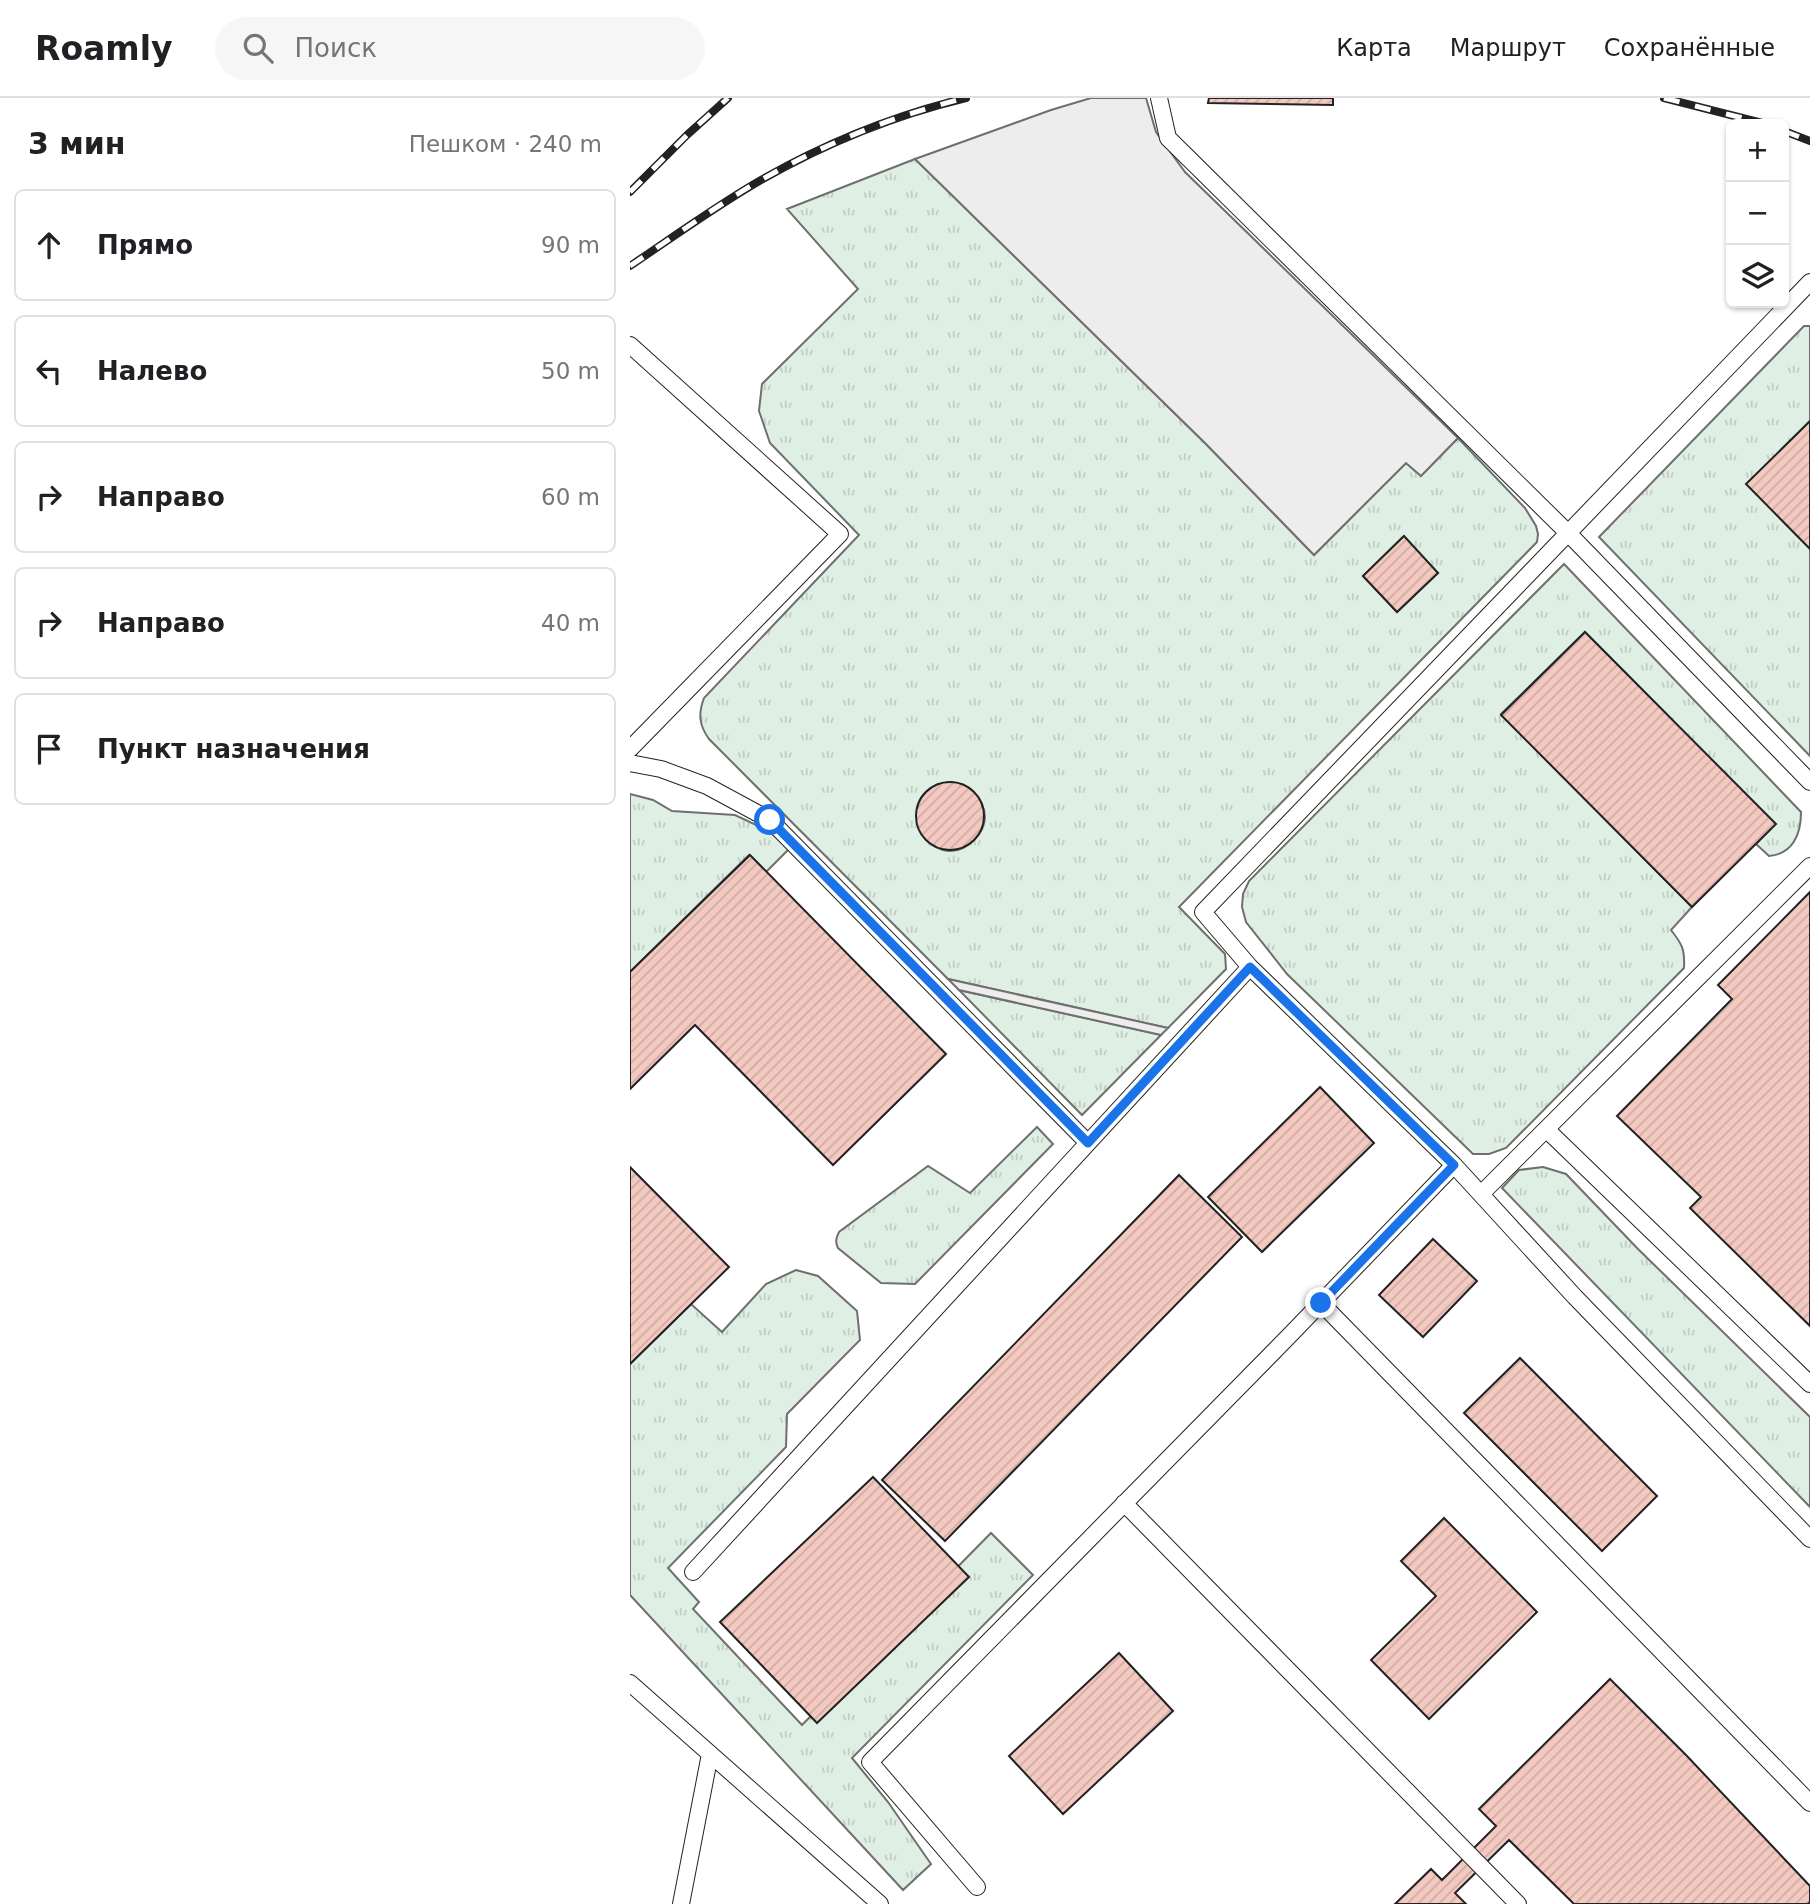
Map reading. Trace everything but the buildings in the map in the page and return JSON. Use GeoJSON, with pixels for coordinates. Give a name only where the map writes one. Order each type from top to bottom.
{"type":"FeatureCollection","features":[{"type":"Feature","properties":{"kind":"lane"},"geometry":{"type":"LineString","coordinates":[[1159,98],[1168,138],[1568,533],[1810,782]]}},
{"type":"Feature","properties":{"kind":"lane"},"geometry":{"type":"LineString","coordinates":[[1810,282],[1203,912],[1250,967],[1454,1165],[1584,1307],[1810,1539]]}},
{"type":"Feature","properties":{"kind":"lane"},"geometry":{"type":"LineString","coordinates":[[630,345],[840,534],[630,749]]}},
{"type":"Feature","properties":{"kind":"lane"},"geometry":{"type":"LineString","coordinates":[[630,764],[662,769],[707,786],[770,820],[1088,1143]]}},
{"type":"Feature","properties":{"kind":"lane"},"geometry":{"type":"LineString","coordinates":[[1481,1194],[1810,866]]}},
{"type":"Feature","properties":{"kind":"lane"},"geometry":{"type":"LineString","coordinates":[[693,1572],[1250,967]]}},
{"type":"Feature","properties":{"kind":"lane"},"geometry":{"type":"LineString","coordinates":[[1546,1129],[1810,1384]]}},
{"type":"Feature","properties":{"kind":"lane"},"geometry":{"type":"LineString","coordinates":[[976,1887],[870,1762],[1454,1165]]}},
{"type":"Feature","properties":{"kind":"lane"},"geometry":{"type":"LineString","coordinates":[[1321,1303],[1810,1803]]}},
{"type":"Feature","properties":{"kind":"lane"},"geometry":{"type":"LineString","coordinates":[[1124,1503],[1518,1904]]}},
{"type":"Feature","properties":{"kind":"lane"},"geometry":{"type":"LineString","coordinates":[[630,1684],[880,1904]]}},
{"type":"Feature","properties":{"kind":"lane"},"geometry":{"type":"LineString","coordinates":[[681,1904],[710,1754]]}},
{"type":"Feature","properties":{"kind":"green space"},"geometry":{"type":"Polygon","coordinates":[[[915,159],[1205,443],[1314,555],[1406,463],[1421,476],[1458,438],[1525,508],[1536,526],[1537,542],[1179,907],[1225,954],[1226,969],[1168,1028],[948,979],[709,739],[703,729],[700,714],[704,698],[859,535],[770,443],[759,411],[762,384],[858,289],[787,209],[915,159]],[[1403,537],[1363,576],[1397,612],[1438,573],[1403,537]],[[952,782],[931,788],[920,800],[917,815],[921,830],[930,842],[943,850],[959,850],[975,839],[984,821],[985,812],[977,797],[962,785],[952,782]]]}},
{"type":"Feature","properties":{"kind":"green space"},"geometry":{"type":"Polygon","coordinates":[[[1804,326],[1810,326],[1810,756],[1599,537],[1804,326]]]}},
{"type":"Feature","properties":{"kind":"green space"},"geometry":{"type":"Polygon","coordinates":[[[1564,564],[1801,812],[1801,820],[1790,847],[1769,856],[1756,844],[1775,824],[1585,632],[1501,714],[1692,907],[1671,930],[1682,947],[1684,968],[1506,1148],[1489,1154],[1473,1154],[1287,974],[1246,922],[1242,907],[1243,894],[1249,881],[1564,564]]]}},
{"type":"Feature","properties":{"kind":"green space"},"geometry":{"type":"Polygon","coordinates":[[[630,794],[653,800],[672,811],[735,815],[769,831],[789,849],[766,872],[749,855],[630,972],[630,794]]]}},
{"type":"Feature","properties":{"kind":"green space"},"geometry":{"type":"Polygon","coordinates":[[[959,990],[1161,1035],[1082,1115],[959,990]]]}},
{"type":"Feature","properties":{"kind":"green space"},"geometry":{"type":"Polygon","coordinates":[[[1037,1127],[1053,1144],[915,1284],[881,1283],[838,1248],[836,1240],[839,1232],[928,1166],[970,1193],[1037,1127]]]}},
{"type":"Feature","properties":{"kind":"green space"},"geometry":{"type":"Polygon","coordinates":[[[1543,1167],[1566,1174],[1638,1249],[1810,1417],[1810,1507],[1502,1188],[1519,1170],[1543,1167]]]}},
{"type":"Feature","properties":{"kind":"green space"},"geometry":{"type":"Polygon","coordinates":[[[796,1270],[818,1276],[857,1311],[860,1340],[787,1414],[786,1447],[668,1568],[699,1602],[693,1609],[802,1725],[991,1533],[1033,1575],[852,1758],[888,1802],[931,1864],[903,1890],[630,1595],[630,1364],[691,1304],[722,1332],[766,1284],[796,1270]]]}},
{"type":"Feature","properties":{"kind":"shaded area"},"geometry":{"type":"Polygon","coordinates":[[[1091,98],[1146,98],[1156,132],[1185,172],[1458,438],[1421,476],[1406,463],[1314,555],[1205,443],[915,159],[1091,98]]]}},
{"type":"Feature","properties":{"kind":"shaded area"},"geometry":{"type":"Polygon","coordinates":[[[948,979],[1168,1028],[1161,1035],[959,990],[948,979]]]}},
{"type":"Feature","properties":{"kind":"railway"},"geometry":{"type":"LineString","coordinates":[[630,192],[728,98]]}},
{"type":"Feature","properties":{"kind":"railway"},"geometry":{"type":"LineString","coordinates":[[630,266],[744,190],[810,154],[887,122],[966,98]]}},
{"type":"Feature","properties":{"kind":"railway"},"geometry":{"type":"LineString","coordinates":[[1664,98],[1746,119]]}},
{"type":"Feature","properties":{"kind":"railway"},"geometry":{"type":"LineString","coordinates":[[1789,133],[1810,141]]}},
{"type":"Feature","properties":{"kind":"route"},"geometry":{"type":"LineString","coordinates":[[770,820],[1088,1143],[1250,967],[1454,1165],[1321,1303]]}}]}
